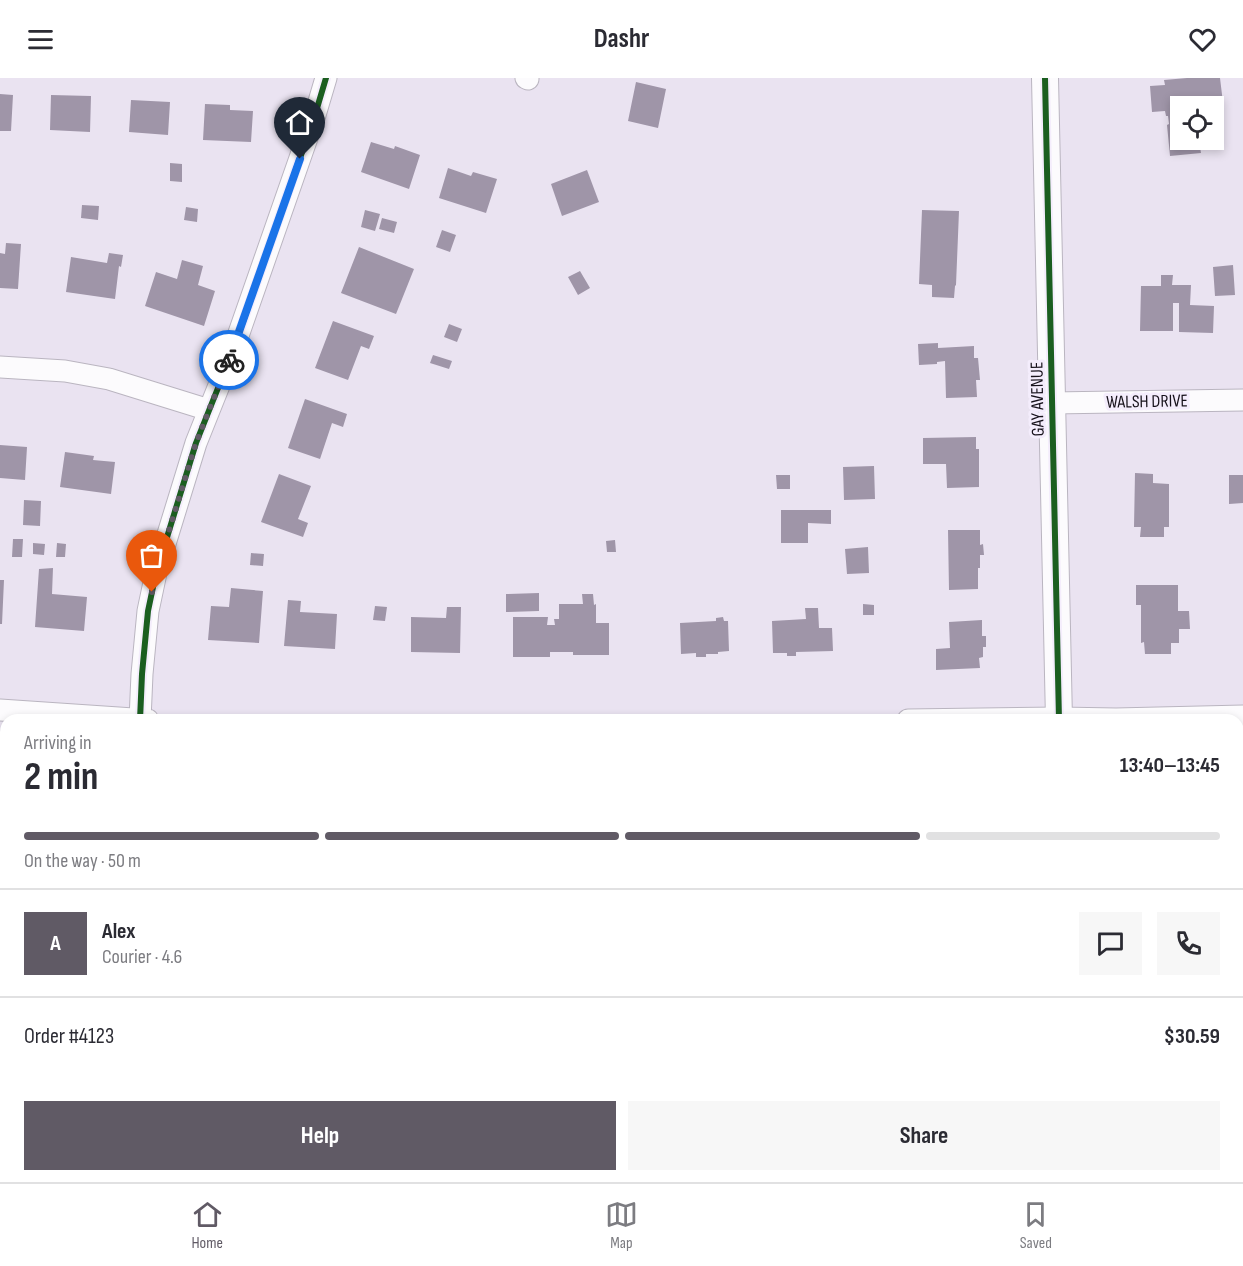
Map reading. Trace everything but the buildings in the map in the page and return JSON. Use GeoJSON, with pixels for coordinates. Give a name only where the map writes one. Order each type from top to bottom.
{"type":"FeatureCollection","features":[{"type":"Feature","properties":{"kind":"street"},"geometry":{"type":"LineString","coordinates":[[140,714],[148,611],[156,573],[196,443],[232,353],[315,116],[326,78]]}},
{"type":"Feature","properties":{"kind":"street","name":"GAY AVENUE"},"geometry":{"type":"LineString","coordinates":[[1046,78],[1059,714]]}},
{"type":"Feature","properties":{"kind":"street"},"geometry":{"type":"LineString","coordinates":[[0,367],[65,371],[108,379],[209,410]]}},
{"type":"Feature","properties":{"kind":"street","name":"WALSH DRIVE"},"geometry":{"type":"LineString","coordinates":[[1052,403],[1243,400]]}},
{"type":"Feature","properties":{"kind":"street"},"geometry":{"type":"LineString","coordinates":[[0,710],[56,714]]}},
{"type":"Feature","properties":{"kind":"cycle path"},"geometry":{"type":"LineString","coordinates":[[140,714],[148,611],[156,573],[196,443],[232,353],[326,78]]}},
{"type":"Feature","properties":{"kind":"cycle path"},"geometry":{"type":"LineString","coordinates":[[1045,78],[1059,714]]}},
{"type":"Feature","properties":{"kind":"way so far"},"geometry":{"type":"LineString","coordinates":[[152,592],[196,443],[229,360]]}},
{"type":"Feature","properties":{"kind":"route"},"geometry":{"type":"LineString","coordinates":[[229,360],[300,159]]}}]}
